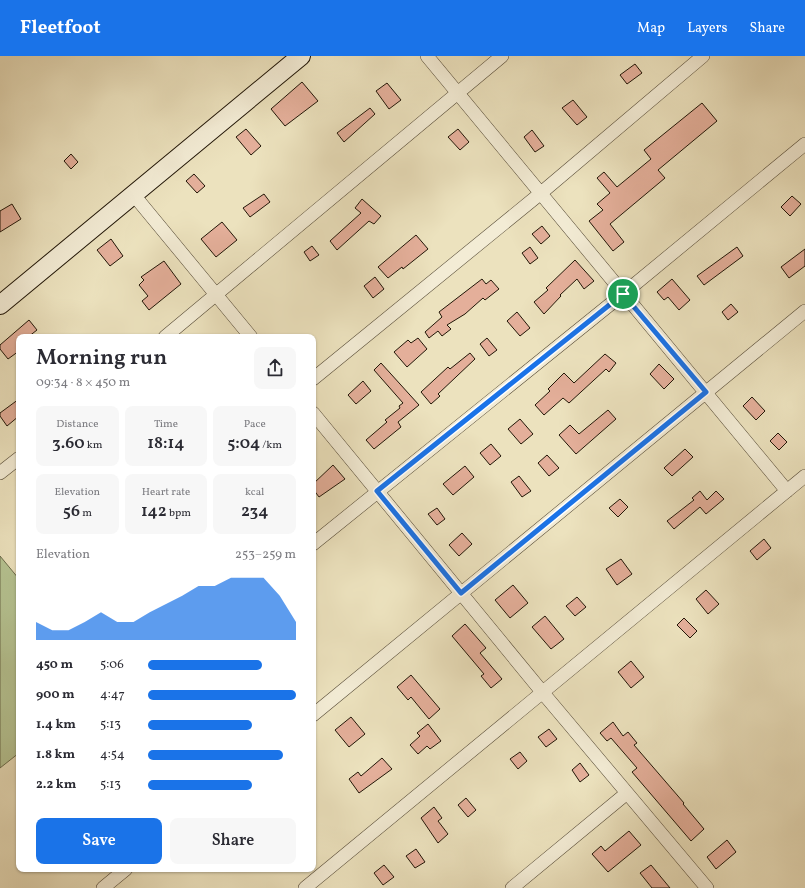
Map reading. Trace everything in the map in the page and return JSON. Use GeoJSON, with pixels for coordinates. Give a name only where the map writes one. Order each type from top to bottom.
{"type":"FeatureCollection","features":[{"type":"Feature","properties":{"kind":"main road"},"geometry":{"type":"LineString","coordinates":[[0,304],[301,56]]}},
{"type":"Feature","properties":{"kind":"street"},"geometry":{"type":"LineString","coordinates":[[427,56],[787,491]]}},
{"type":"Feature","properties":{"kind":"street"},"geometry":{"type":"LineString","coordinates":[[169,334],[502,56]]}},
{"type":"Feature","properties":{"kind":"street"},"geometry":{"type":"LineString","coordinates":[[316,377],[541,192],[703,56]]}},
{"type":"Feature","properties":{"kind":"street"},"geometry":{"type":"LineString","coordinates":[[316,542],[623,294],[805,144]]}},
{"type":"Feature","properties":{"kind":"street"},"geometry":{"type":"LineString","coordinates":[[133,194],[248,334]]}},
{"type":"Feature","properties":{"kind":"street"},"geometry":{"type":"LineString","coordinates":[[316,713],[805,311]]}},
{"type":"Feature","properties":{"kind":"street"},"geometry":{"type":"LineString","coordinates":[[316,417],[543,693],[706,888]]}},
{"type":"Feature","properties":{"kind":"street"},"geometry":{"type":"LineString","coordinates":[[0,473],[16,460]]}},
{"type":"Feature","properties":{"kind":"street"},"geometry":{"type":"LineString","coordinates":[[305,888],[805,476]]}},
{"type":"Feature","properties":{"kind":"street"},"geometry":{"type":"LineString","coordinates":[[512,888],[627,794]]}},
{"type":"Feature","properties":{"kind":"street"},"geometry":{"type":"LineString","coordinates":[[103,888],[122,872]]}},
{"type":"Feature","properties":{"kind":"green space"},"geometry":{"type":"Polygon","coordinates":[[[0,556],[16,575],[16,755],[0,768],[0,556]]]}},
{"type":"Feature","properties":{"kind":"building"},"geometry":{"type":"Polygon","coordinates":[[[635,64],[642,73],[627,84],[620,75],[635,64]]]}},
{"type":"Feature","properties":{"kind":"building"},"geometry":{"type":"Polygon","coordinates":[[[302,82],[318,101],[285,126],[271,109],[302,82]]]}},
{"type":"Feature","properties":{"kind":"building"},"geometry":{"type":"Polygon","coordinates":[[[387,83],[401,100],[389,109],[376,91],[387,83]]]}},
{"type":"Feature","properties":{"kind":"building"},"geometry":{"type":"Polygon","coordinates":[[[573,100],[587,117],[577,125],[562,108],[573,100]]]}},
{"type":"Feature","properties":{"kind":"building"},"geometry":{"type":"Polygon","coordinates":[[[702,103],[717,121],[658,170],[665,178],[610,224],[624,242],[613,251],[589,221],[603,210],[597,204],[610,193],[597,178],[604,172],[617,187],[651,159],[644,150],[702,103]]]}},
{"type":"Feature","properties":{"kind":"building"},"geometry":{"type":"Polygon","coordinates":[[[370,108],[375,114],[344,142],[337,133],[370,108]]]}},
{"type":"Feature","properties":{"kind":"building"},"geometry":{"type":"Polygon","coordinates":[[[246,129],[261,146],[251,155],[236,137],[246,129]]]}},
{"type":"Feature","properties":{"kind":"building"},"geometry":{"type":"Polygon","coordinates":[[[458,129],[469,142],[460,150],[448,137],[458,129]]]}},
{"type":"Feature","properties":{"kind":"building"},"geometry":{"type":"Polygon","coordinates":[[[532,130],[544,146],[535,152],[524,137],[532,130]]]}},
{"type":"Feature","properties":{"kind":"building"},"geometry":{"type":"Polygon","coordinates":[[[71,154],[78,162],[71,169],[64,161],[71,154]]]}},
{"type":"Feature","properties":{"kind":"building"},"geometry":{"type":"Polygon","coordinates":[[[194,174],[205,186],[197,193],[186,181],[194,174]]]}},
{"type":"Feature","properties":{"kind":"building"},"geometry":{"type":"Polygon","coordinates":[[[264,194],[270,202],[250,217],[243,208],[264,194]]]}},
{"type":"Feature","properties":{"kind":"building"},"geometry":{"type":"Polygon","coordinates":[[[792,196],[801,204],[790,216],[781,207],[792,196]]]}},
{"type":"Feature","properties":{"kind":"building"},"geometry":{"type":"Polygon","coordinates":[[[362,199],[381,216],[374,224],[369,221],[337,250],[330,241],[361,213],[355,208],[362,199]]]}},
{"type":"Feature","properties":{"kind":"building"},"geometry":{"type":"Polygon","coordinates":[[[12,204],[21,219],[0,232],[0,211],[12,204]]]}},
{"type":"Feature","properties":{"kind":"building"},"geometry":{"type":"Polygon","coordinates":[[[222,222],[237,240],[216,257],[201,239],[222,222]]]}},
{"type":"Feature","properties":{"kind":"building"},"geometry":{"type":"Polygon","coordinates":[[[542,226],[550,236],[541,244],[532,234],[542,226]]]}},
{"type":"Feature","properties":{"kind":"building"},"geometry":{"type":"Polygon","coordinates":[[[416,235],[428,249],[403,269],[402,267],[388,278],[378,267],[416,235]]]}},
{"type":"Feature","properties":{"kind":"building"},"geometry":{"type":"Polygon","coordinates":[[[111,239],[123,256],[110,266],[97,250],[111,239]]]}},
{"type":"Feature","properties":{"kind":"building"},"geometry":{"type":"Polygon","coordinates":[[[312,246],[319,255],[310,261],[304,252],[312,246]]]}},
{"type":"Feature","properties":{"kind":"building"},"geometry":{"type":"Polygon","coordinates":[[[530,247],[538,258],[530,264],[522,253],[530,247]]]}},
{"type":"Feature","properties":{"kind":"building"},"geometry":{"type":"Polygon","coordinates":[[[737,247],[743,256],[704,285],[697,276],[737,247]]]}},
{"type":"Feature","properties":{"kind":"building"},"geometry":{"type":"Polygon","coordinates":[[[805,249],[805,266],[789,278],[781,267],[805,249]]]}},
{"type":"Feature","properties":{"kind":"building"},"geometry":{"type":"Polygon","coordinates":[[[575,260],[594,281],[584,289],[577,279],[560,295],[561,296],[544,314],[534,302],[548,290],[546,288],[575,260]]]}},
{"type":"Feature","properties":{"kind":"building"},"geometry":{"type":"Polygon","coordinates":[[[164,261],[181,284],[149,310],[142,301],[148,296],[139,285],[144,280],[141,277],[164,261]]]}},
{"type":"Feature","properties":{"kind":"building"},"geometry":{"type":"Polygon","coordinates":[[[375,277],[384,289],[373,298],[364,286],[375,277]]]}},
{"type":"Feature","properties":{"kind":"building"},"geometry":{"type":"Polygon","coordinates":[[[482,279],[486,284],[491,280],[499,289],[485,300],[483,298],[465,314],[447,325],[451,329],[442,336],[438,331],[429,338],[425,332],[442,317],[439,312],[482,279]]]}},
{"type":"Feature","properties":{"kind":"building"},"geometry":{"type":"Polygon","coordinates":[[[672,279],[690,300],[679,310],[668,297],[664,300],[657,292],[672,279]]]}},
{"type":"Feature","properties":{"kind":"building"},"geometry":{"type":"Polygon","coordinates":[[[731,304],[738,312],[728,320],[722,312],[731,304]]]}},
{"type":"Feature","properties":{"kind":"building"},"geometry":{"type":"Polygon","coordinates":[[[517,312],[530,328],[520,336],[507,321],[517,312]]]}},
{"type":"Feature","properties":{"kind":"building"},"geometry":{"type":"Polygon","coordinates":[[[29,320],[37,330],[32,334],[16,334],[16,353],[8,359],[0,349],[0,345],[29,320]]]}},
{"type":"Feature","properties":{"kind":"building"},"geometry":{"type":"Polygon","coordinates":[[[418,338],[427,349],[407,367],[394,352],[408,340],[411,343],[418,338]]]}},
{"type":"Feature","properties":{"kind":"building"},"geometry":{"type":"Polygon","coordinates":[[[487,338],[497,350],[489,356],[480,344],[487,338]]]}},
{"type":"Feature","properties":{"kind":"building"},"geometry":{"type":"Polygon","coordinates":[[[470,353],[475,359],[438,394],[440,396],[431,404],[421,392],[448,367],[450,369],[470,353]]]}},
{"type":"Feature","properties":{"kind":"building"},"geometry":{"type":"Polygon","coordinates":[[[605,354],[616,363],[609,372],[606,369],[569,403],[563,398],[544,415],[535,405],[550,391],[548,389],[564,373],[574,383],[605,354]]]}},
{"type":"Feature","properties":{"kind":"building"},"geometry":{"type":"Polygon","coordinates":[[[381,363],[419,405],[398,422],[401,427],[374,449],[366,440],[387,422],[385,420],[400,408],[399,406],[403,403],[374,370],[381,363]]]}},
{"type":"Feature","properties":{"kind":"building"},"geometry":{"type":"Polygon","coordinates":[[[659,364],[674,379],[664,389],[650,374],[659,364]]]}},
{"type":"Feature","properties":{"kind":"building"},"geometry":{"type":"Polygon","coordinates":[[[363,381],[371,391],[356,404],[348,395],[363,381]]]}},
{"type":"Feature","properties":{"kind":"building"},"geometry":{"type":"Polygon","coordinates":[[[752,397],[765,411],[756,420],[743,406],[752,397]]]}},
{"type":"Feature","properties":{"kind":"building"},"geometry":{"type":"Polygon","coordinates":[[[16,401],[16,418],[7,426],[0,416],[0,413],[16,401]]]}},
{"type":"Feature","properties":{"kind":"building"},"geometry":{"type":"Polygon","coordinates":[[[608,410],[616,419],[576,454],[559,435],[570,425],[579,434],[608,410]]]}},
{"type":"Feature","properties":{"kind":"building"},"geometry":{"type":"Polygon","coordinates":[[[520,419],[533,434],[521,444],[508,429],[520,419]]]}},
{"type":"Feature","properties":{"kind":"building"},"geometry":{"type":"Polygon","coordinates":[[[778,433],[787,442],[779,450],[770,441],[778,433]]]}},
{"type":"Feature","properties":{"kind":"building"},"geometry":{"type":"Polygon","coordinates":[[[491,444],[501,456],[490,465],[480,453],[491,444]]]}},
{"type":"Feature","properties":{"kind":"building"},"geometry":{"type":"Polygon","coordinates":[[[685,449],[693,457],[672,476],[664,468],[685,449]]]}},
{"type":"Feature","properties":{"kind":"building"},"geometry":{"type":"Polygon","coordinates":[[[547,455],[559,468],[549,476],[538,463],[547,455]]]}},
{"type":"Feature","properties":{"kind":"building"},"geometry":{"type":"Polygon","coordinates":[[[333,465],[345,479],[319,497],[316,493],[316,481],[333,465]]]}},
{"type":"Feature","properties":{"kind":"building"},"geometry":{"type":"Polygon","coordinates":[[[465,466],[474,477],[453,495],[443,484],[465,466]]]}},
{"type":"Feature","properties":{"kind":"building"},"geometry":{"type":"Polygon","coordinates":[[[519,476],[531,491],[522,497],[511,482],[519,476]]]}},
{"type":"Feature","properties":{"kind":"building"},"geometry":{"type":"Polygon","coordinates":[[[700,491],[707,500],[716,491],[724,499],[706,514],[700,507],[674,529],[667,521],[694,500],[692,498],[700,491]]]}},
{"type":"Feature","properties":{"kind":"building"},"geometry":{"type":"Polygon","coordinates":[[[620,499],[628,507],[618,517],[609,508],[620,499]]]}},
{"type":"Feature","properties":{"kind":"building"},"geometry":{"type":"Polygon","coordinates":[[[437,508],[445,519],[437,525],[428,514],[437,508]]]}},
{"type":"Feature","properties":{"kind":"building"},"geometry":{"type":"Polygon","coordinates":[[[462,533],[472,544],[459,556],[449,545],[462,533]]]}},
{"type":"Feature","properties":{"kind":"building"},"geometry":{"type":"Polygon","coordinates":[[[764,539],[771,548],[757,560],[750,551],[764,539]]]}},
{"type":"Feature","properties":{"kind":"building"},"geometry":{"type":"Polygon","coordinates":[[[621,559],[632,574],[617,585],[606,569],[621,559]]]}},
{"type":"Feature","properties":{"kind":"building"},"geometry":{"type":"Polygon","coordinates":[[[513,585],[528,603],[510,618],[495,600],[513,585]]]}},
{"type":"Feature","properties":{"kind":"building"},"geometry":{"type":"Polygon","coordinates":[[[706,590],[719,604],[708,614],[696,599],[706,590]]]}},
{"type":"Feature","properties":{"kind":"building"},"geometry":{"type":"Polygon","coordinates":[[[577,597],[586,607],[575,616],[566,606],[577,597]]]}},
{"type":"Feature","properties":{"kind":"building"},"geometry":{"type":"Polygon","coordinates":[[[545,616],[564,639],[551,649],[532,627],[545,616]]]}},
{"type":"Feature","properties":{"kind":"building"},"geometry":{"type":"Polygon","coordinates":[[[684,618],[697,631],[690,638],[677,625],[684,618]]]}},
{"type":"Feature","properties":{"kind":"building"},"geometry":{"type":"Polygon","coordinates":[[[465,624],[486,648],[480,653],[502,679],[491,688],[481,676],[484,674],[452,636],[465,624]]]}},
{"type":"Feature","properties":{"kind":"building"},"geometry":{"type":"Polygon","coordinates":[[[631,661],[644,677],[631,688],[618,672],[631,661]]]}},
{"type":"Feature","properties":{"kind":"building"},"geometry":{"type":"Polygon","coordinates":[[[411,675],[440,709],[429,719],[411,697],[408,700],[397,687],[411,675]]]}},
{"type":"Feature","properties":{"kind":"building"},"geometry":{"type":"Polygon","coordinates":[[[351,717],[365,734],[349,747],[335,730],[351,717]]]}},
{"type":"Feature","properties":{"kind":"building"},"geometry":{"type":"Polygon","coordinates":[[[613,722],[623,736],[628,732],[637,743],[634,745],[684,803],[683,804],[704,829],[691,841],[632,772],[637,768],[611,738],[607,741],[600,733],[613,722]]]}},
{"type":"Feature","properties":{"kind":"building"},"geometry":{"type":"Polygon","coordinates":[[[428,724],[441,741],[430,749],[427,746],[418,754],[410,745],[420,736],[417,733],[428,724]]]}},
{"type":"Feature","properties":{"kind":"building"},"geometry":{"type":"Polygon","coordinates":[[[549,729],[557,739],[546,747],[538,737],[549,729]]]}},
{"type":"Feature","properties":{"kind":"building"},"geometry":{"type":"Polygon","coordinates":[[[520,752],[527,761],[518,769],[510,759],[520,752]]]}},
{"type":"Feature","properties":{"kind":"building"},"geometry":{"type":"Polygon","coordinates":[[[382,758],[392,769],[359,793],[349,779],[358,772],[361,776],[382,758]]]}},
{"type":"Feature","properties":{"kind":"building"},"geometry":{"type":"Polygon","coordinates":[[[580,763],[589,775],[580,782],[572,770],[580,763]]]}},
{"type":"Feature","properties":{"kind":"building"},"geometry":{"type":"Polygon","coordinates":[[[466,798],[476,810],[468,817],[458,805],[466,798]]]}},
{"type":"Feature","properties":{"kind":"building"},"geometry":{"type":"Polygon","coordinates":[[[434,807],[442,818],[438,821],[448,834],[438,843],[421,818],[434,807]]]}},
{"type":"Feature","properties":{"kind":"building"},"geometry":{"type":"Polygon","coordinates":[[[629,831],[641,845],[608,872],[592,854],[601,846],[605,851],[629,831]]]}},
{"type":"Feature","properties":{"kind":"building"},"geometry":{"type":"Polygon","coordinates":[[[727,840],[736,852],[716,869],[707,857],[727,840]]]}},
{"type":"Feature","properties":{"kind":"building"},"geometry":{"type":"Polygon","coordinates":[[[416,849],[425,862],[415,868],[406,856],[416,849]]]}},
{"type":"Feature","properties":{"kind":"building"},"geometry":{"type":"Polygon","coordinates":[[[384,865],[394,877],[383,885],[374,873],[384,865]]]}},
{"type":"Feature","properties":{"kind":"building"},"geometry":{"type":"Polygon","coordinates":[[[651,865],[670,888],[652,888],[640,873],[651,865]]]}},
{"type":"Feature","properties":{"kind":"route"},"geometry":{"type":"LineString","coordinates":[[623,294],[706,392],[461,593],[377,491],[623,294]]}}]}
